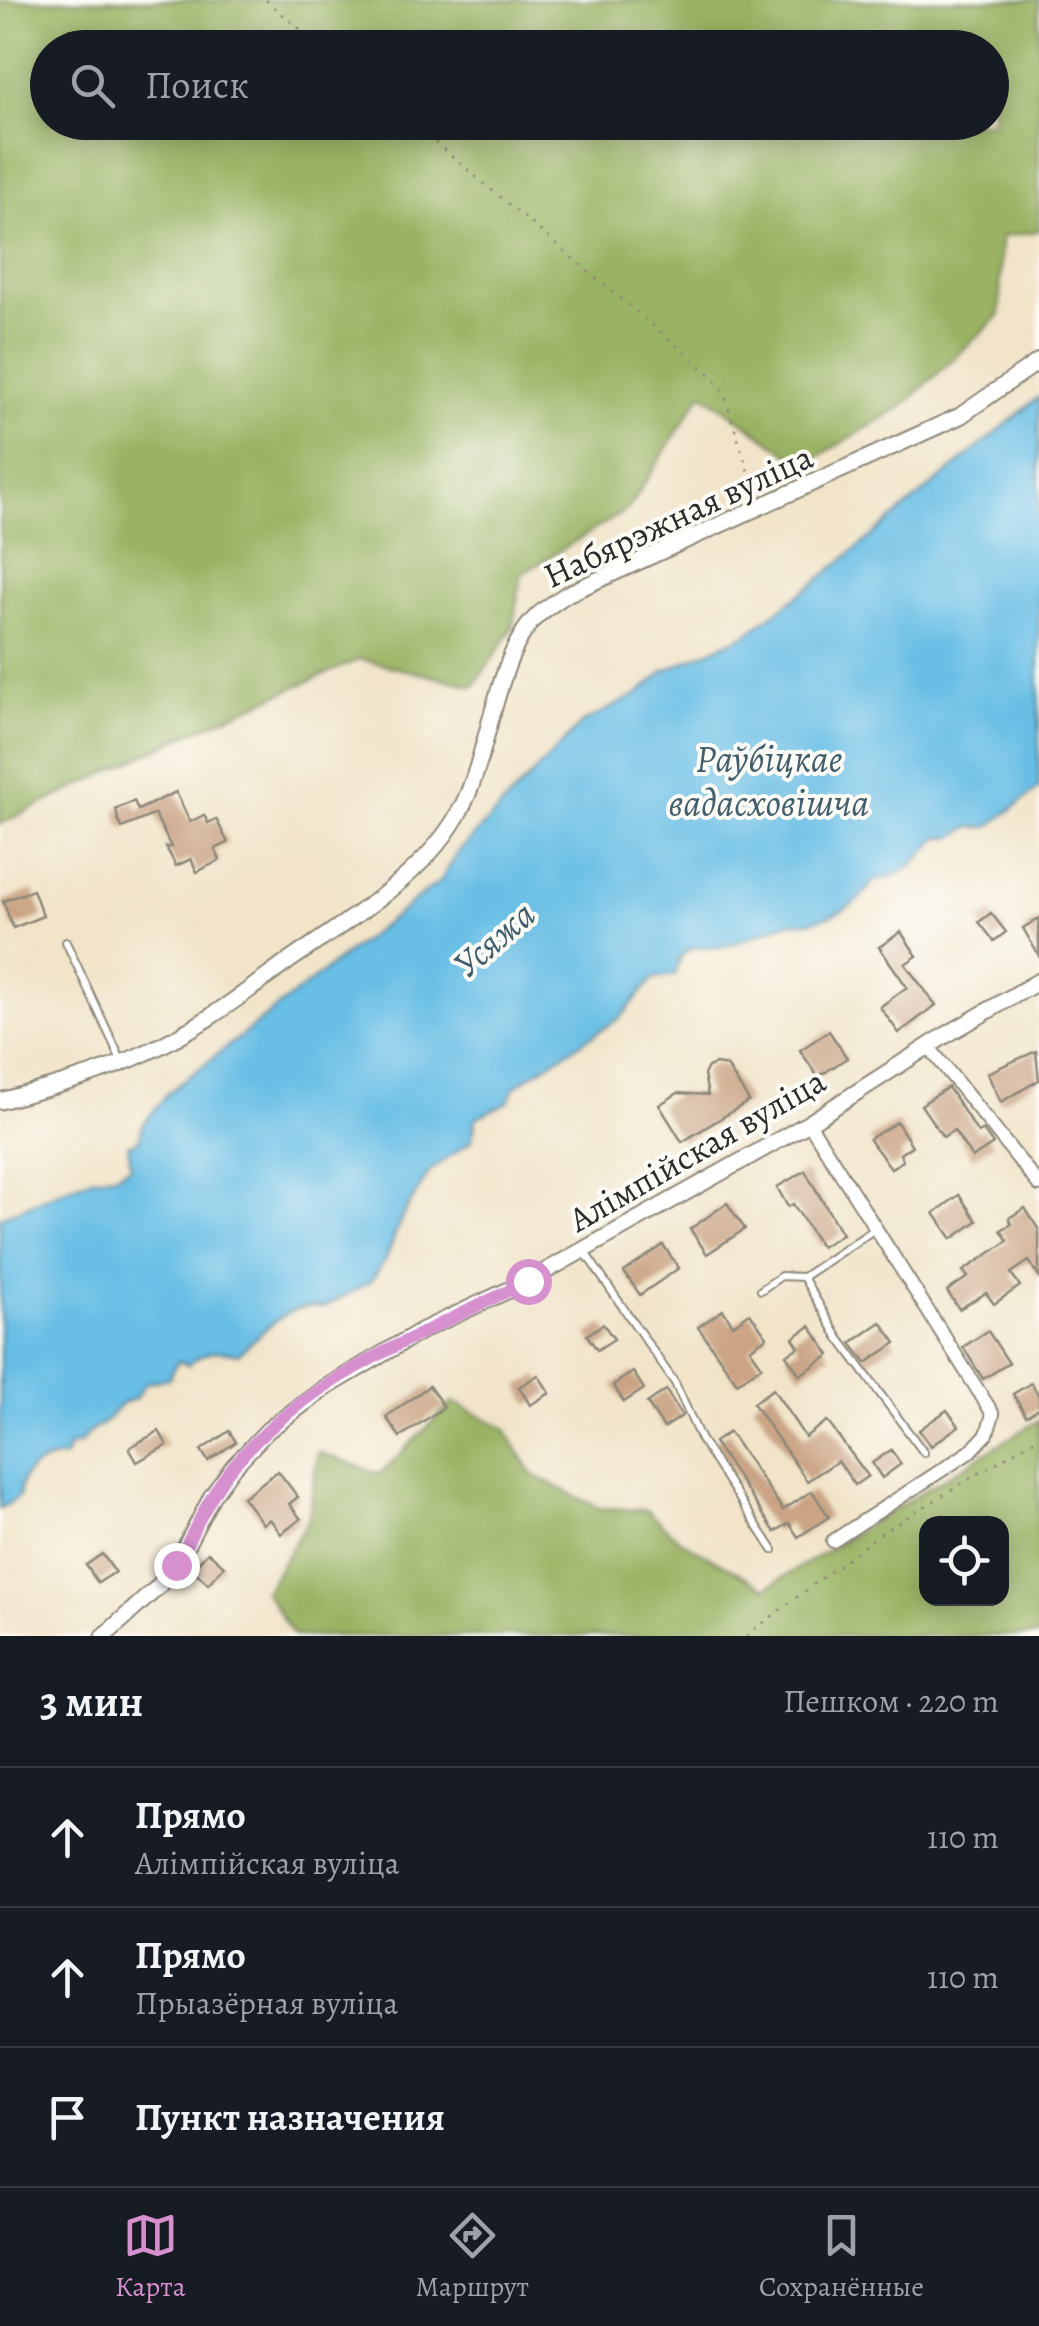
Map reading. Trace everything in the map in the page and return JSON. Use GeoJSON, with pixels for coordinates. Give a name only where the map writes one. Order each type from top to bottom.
{"type":"FeatureCollection","features":[{"type":"Feature","properties":{"kind":"street","name":"Набярэжная вуліца"},"geometry":{"type":"LineString","coordinates":[[0,1101],[64,1084],[149,1052],[228,1004],[384,893],[429,854],[461,809],[480,762],[516,645],[536,617],[568,594],[960,416],[1039,361]]}},
{"type":"Feature","properties":{"kind":"street","name":"Алімпійская вуліца"},"geometry":{"type":"LineString","coordinates":[[104,1636],[158,1587],[176,1565],[232,1467],[268,1430],[325,1388],[373,1356],[528,1281],[809,1123],[928,1046],[1039,981]]}},
{"type":"Feature","properties":{"kind":"street"},"geometry":{"type":"LineString","coordinates":[[928,1046],[1039,1184]]}},
{"type":"Feature","properties":{"kind":"street"},"geometry":{"type":"LineString","coordinates":[[809,1123],[993,1414],[988,1434],[971,1451],[833,1541]]}},
{"type":"Feature","properties":{"kind":"lane"},"geometry":{"type":"LineString","coordinates":[[66,942],[122,1063]]}},
{"type":"Feature","properties":{"kind":"lane"},"geometry":{"type":"LineString","coordinates":[[761,1290],[781,1276],[803,1277],[876,1228]]}},
{"type":"Feature","properties":{"kind":"lane"},"geometry":{"type":"LineString","coordinates":[[583,1250],[675,1383],[701,1440],[774,1550]]}},
{"type":"Feature","properties":{"kind":"lane"},"geometry":{"type":"LineString","coordinates":[[803,1277],[838,1337],[924,1453]]}},
{"type":"Feature","properties":{"kind":"path"},"geometry":{"type":"LineString","coordinates":[[266,0],[301,30]]}},
{"type":"Feature","properties":{"kind":"path"},"geometry":{"type":"LineString","coordinates":[[432,140],[710,374],[723,391],[760,509]]}},
{"type":"Feature","properties":{"kind":"path"},"geometry":{"type":"LineString","coordinates":[[746,1636],[881,1532],[1039,1437]]}},
{"type":"Feature","properties":{"kind":"green space"},"geometry":{"type":"Polygon","coordinates":[[[0,0],[1039,0],[1039,231],[1001,237],[1000,315],[902,407],[804,465],[702,393],[628,509],[522,574],[512,629],[474,686],[360,659],[190,733],[0,824],[0,0]]]}},
{"type":"Feature","properties":{"kind":"green space"},"geometry":{"type":"Polygon","coordinates":[[[453,1402],[505,1428],[532,1474],[599,1508],[646,1510],[681,1541],[766,1588],[1039,1420],[1039,1636],[294,1636],[265,1592],[309,1518],[318,1452],[380,1474],[453,1402]]]}},
{"type":"Feature","properties":{"kind":"water","name":"Раўбіцкае вадасховішча"},"geometry":{"type":"Polygon","coordinates":[[[1039,397],[1039,788],[989,827],[970,827],[954,837],[938,838],[910,866],[873,881],[856,901],[833,914],[784,924],[729,945],[693,947],[681,956],[675,975],[654,978],[621,1017],[531,1075],[514,1088],[508,1102],[476,1118],[472,1140],[430,1171],[371,1281],[323,1308],[287,1314],[238,1354],[212,1352],[188,1365],[178,1361],[169,1378],[146,1383],[135,1399],[122,1405],[80,1444],[69,1446],[65,1457],[34,1468],[23,1479],[20,1496],[0,1509],[0,1217],[131,1166],[128,1145],[139,1140],[143,1124],[168,1093],[441,880],[458,852],[582,723],[639,693],[666,670],[745,635],[816,582],[1039,397]]]}},
{"type":"Feature","properties":{"kind":"building"},"geometry":{"type":"Polygon","coordinates":[[[176,792],[190,822],[204,815],[208,823],[216,819],[228,843],[215,849],[220,860],[197,872],[191,859],[176,866],[155,814],[122,828],[118,820],[116,809],[134,801],[138,810],[176,792]]]}},
{"type":"Feature","properties":{"kind":"building"},"geometry":{"type":"Polygon","coordinates":[[[33,890],[43,916],[13,928],[3,901],[33,890]]]}},
{"type":"Feature","properties":{"kind":"building"},"geometry":{"type":"Polygon","coordinates":[[[991,913],[1006,932],[994,941],[979,922],[991,913]]]}},
{"type":"Feature","properties":{"kind":"building"},"geometry":{"type":"Polygon","coordinates":[[[1039,918],[1039,956],[1023,928],[1039,918]]]}},
{"type":"Feature","properties":{"kind":"building"},"geometry":{"type":"Polygon","coordinates":[[[901,932],[917,956],[905,964],[936,1005],[899,1033],[880,1007],[907,987],[879,947],[901,932]]]}},
{"type":"Feature","properties":{"kind":"building"},"geometry":{"type":"Polygon","coordinates":[[[829,1031],[847,1058],[818,1077],[800,1050],[829,1031]]]}},
{"type":"Feature","properties":{"kind":"building"},"geometry":{"type":"Polygon","coordinates":[[[1036,1051],[1039,1080],[1001,1102],[987,1073],[1036,1051]]]}},
{"type":"Feature","properties":{"kind":"building"},"geometry":{"type":"Polygon","coordinates":[[[727,1066],[749,1101],[682,1142],[659,1105],[678,1093],[708,1095],[704,1075],[708,1067],[727,1066]]]}},
{"type":"Feature","properties":{"kind":"building"},"geometry":{"type":"Polygon","coordinates":[[[948,1087],[978,1133],[983,1130],[993,1144],[972,1158],[954,1130],[943,1137],[921,1105],[948,1087]]]}},
{"type":"Feature","properties":{"kind":"building"},"geometry":{"type":"Polygon","coordinates":[[[897,1122],[912,1146],[900,1154],[903,1161],[891,1168],[869,1139],[897,1122]]]}},
{"type":"Feature","properties":{"kind":"building"},"geometry":{"type":"Polygon","coordinates":[[[805,1171],[842,1234],[821,1247],[777,1187],[805,1171]]]}},
{"type":"Feature","properties":{"kind":"building"},"geometry":{"type":"Polygon","coordinates":[[[959,1195],[977,1221],[952,1239],[934,1213],[959,1195]]]}},
{"type":"Feature","properties":{"kind":"building"},"geometry":{"type":"Polygon","coordinates":[[[727,1203],[745,1229],[707,1254],[690,1229],[727,1203]]]}},
{"type":"Feature","properties":{"kind":"building"},"geometry":{"type":"Polygon","coordinates":[[[1025,1208],[1039,1230],[1039,1277],[1029,1261],[1011,1273],[1020,1286],[994,1304],[986,1293],[959,1309],[947,1291],[968,1277],[963,1271],[1008,1241],[1001,1230],[1012,1224],[1009,1218],[1025,1208]]]}},
{"type":"Feature","properties":{"kind":"building"},"geometry":{"type":"Polygon","coordinates":[[[663,1245],[679,1268],[640,1295],[624,1272],[663,1245]]]}},
{"type":"Feature","properties":{"kind":"building"},"geometry":{"type":"Polygon","coordinates":[[[723,1310],[733,1325],[750,1313],[767,1337],[750,1349],[762,1366],[737,1383],[698,1327],[723,1310]]]}},
{"type":"Feature","properties":{"kind":"building"},"geometry":{"type":"Polygon","coordinates":[[[881,1322],[896,1343],[866,1363],[851,1343],[881,1322]]]}},
{"type":"Feature","properties":{"kind":"building"},"geometry":{"type":"Polygon","coordinates":[[[603,1324],[614,1339],[597,1350],[587,1335],[603,1324]]]}},
{"type":"Feature","properties":{"kind":"building"},"geometry":{"type":"Polygon","coordinates":[[[810,1326],[830,1355],[800,1375],[786,1355],[799,1347],[793,1338],[810,1326]]]}},
{"type":"Feature","properties":{"kind":"building"},"geometry":{"type":"Polygon","coordinates":[[[988,1331],[1009,1363],[983,1379],[963,1347],[988,1331]]]}},
{"type":"Feature","properties":{"kind":"building"},"geometry":{"type":"Polygon","coordinates":[[[633,1372],[644,1389],[624,1402],[613,1385],[633,1372]]]}},
{"type":"Feature","properties":{"kind":"building"},"geometry":{"type":"Polygon","coordinates":[[[538,1375],[550,1393],[530,1405],[519,1387],[538,1375]]]}},
{"type":"Feature","properties":{"kind":"building"},"geometry":{"type":"Polygon","coordinates":[[[1031,1383],[1039,1396],[1039,1408],[1026,1416],[1013,1394],[1031,1383]]]}},
{"type":"Feature","properties":{"kind":"building"},"geometry":{"type":"Polygon","coordinates":[[[429,1386],[444,1407],[400,1437],[386,1417],[429,1386]]]}},
{"type":"Feature","properties":{"kind":"building"},"geometry":{"type":"Polygon","coordinates":[[[773,1389],[805,1437],[827,1421],[868,1476],[855,1485],[838,1461],[807,1481],[753,1403],[773,1389]]]}},
{"type":"Feature","properties":{"kind":"building"},"geometry":{"type":"Polygon","coordinates":[[[666,1390],[682,1416],[664,1428],[647,1403],[666,1390]]]}},
{"type":"Feature","properties":{"kind":"building"},"geometry":{"type":"Polygon","coordinates":[[[947,1410],[959,1426],[931,1446],[919,1430],[947,1410]]]}},
{"type":"Feature","properties":{"kind":"building"},"geometry":{"type":"Polygon","coordinates":[[[159,1431],[167,1445],[137,1462],[129,1448],[159,1431]]]}},
{"type":"Feature","properties":{"kind":"building"},"geometry":{"type":"Polygon","coordinates":[[[229,1431],[236,1442],[208,1461],[201,1450],[229,1431]]]}},
{"type":"Feature","properties":{"kind":"building"},"geometry":{"type":"Polygon","coordinates":[[[729,1432],[783,1510],[812,1491],[829,1517],[798,1537],[789,1523],[775,1532],[714,1442],[729,1432]]]}},
{"type":"Feature","properties":{"kind":"building"},"geometry":{"type":"Polygon","coordinates":[[[891,1450],[901,1464],[882,1478],[872,1463],[891,1450]]]}},
{"type":"Feature","properties":{"kind":"building"},"geometry":{"type":"Polygon","coordinates":[[[278,1471],[298,1497],[289,1504],[301,1519],[281,1534],[270,1519],[263,1524],[243,1497],[278,1471]]]}},
{"type":"Feature","properties":{"kind":"building"},"geometry":{"type":"Polygon","coordinates":[[[208,1552],[224,1566],[208,1584],[192,1569],[208,1552]]]}},
{"type":"Feature","properties":{"kind":"building"},"geometry":{"type":"Polygon","coordinates":[[[102,1554],[115,1572],[98,1583],[86,1565],[102,1554]]]}},
{"type":"Feature","properties":{"kind":"route"},"geometry":{"type":"LineString","coordinates":[[176,1565],[212,1496],[232,1467],[268,1430],[373,1356],[528,1281]]}},
{"type":"Feature","properties":{"kind":"water label","name":"Усяжа"},"geometry":{"type":"Point","coordinates":[494,939]}}]}
